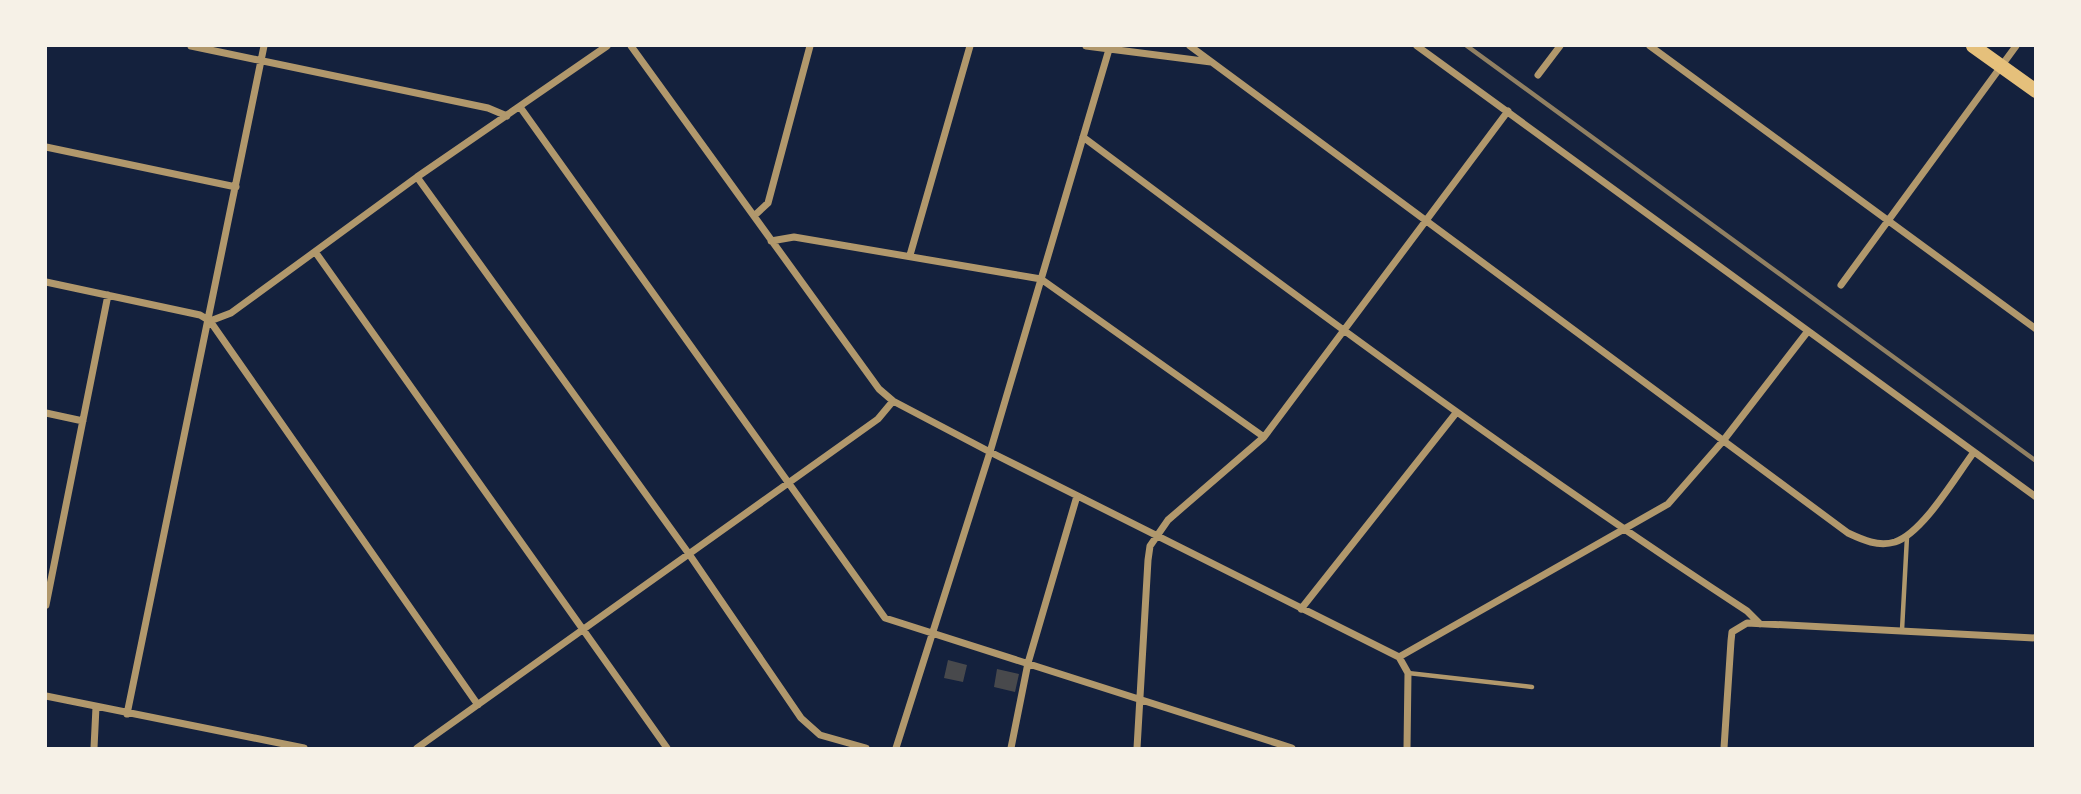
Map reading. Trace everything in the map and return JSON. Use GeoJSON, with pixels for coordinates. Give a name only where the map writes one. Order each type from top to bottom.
{"type":"FeatureCollection","features":[{"type":"Feature","properties":{"kind":"main road"},"geometry":{"type":"LineString","coordinates":[[1973,46],[2035,92]]}},
{"type":"Feature","properties":{"kind":"street"},"geometry":{"type":"LineString","coordinates":[[191,46],[488,108],[507,116]]}},
{"type":"Feature","properties":{"kind":"street"},"geometry":{"type":"LineString","coordinates":[[127,714],[210,321],[264,46]]}},
{"type":"Feature","properties":{"kind":"street"},"geometry":{"type":"LineString","coordinates":[[210,321],[231,313],[417,177],[607,46]]}},
{"type":"Feature","properties":{"kind":"street"},"geometry":{"type":"LineString","coordinates":[[631,46],[878,389],[893,401],[990,452],[1399,657],[1408,673],[1406,748]]}},
{"type":"Feature","properties":{"kind":"street"},"geometry":{"type":"LineString","coordinates":[[754,216],[768,202],[810,46]]}},
{"type":"Feature","properties":{"kind":"street"},"geometry":{"type":"LineString","coordinates":[[909,255],[970,46]]}},
{"type":"Feature","properties":{"kind":"street"},"geometry":{"type":"LineString","coordinates":[[1086,46],[1212,62]]}},
{"type":"Feature","properties":{"kind":"street"},"geometry":{"type":"LineString","coordinates":[[1190,46],[1848,533],[1867,542],[1885,544],[1907,537],[1923,521],[1974,452]]}},
{"type":"Feature","properties":{"kind":"street"},"geometry":{"type":"LineString","coordinates":[[1417,46],[2035,497]]}},
{"type":"Feature","properties":{"kind":"street"},"geometry":{"type":"LineString","coordinates":[[1538,75],[1560,46]]}},
{"type":"Feature","properties":{"kind":"street"},"geometry":{"type":"LineString","coordinates":[[1650,46],[2035,329]]}},
{"type":"Feature","properties":{"kind":"street"},"geometry":{"type":"LineString","coordinates":[[1842,285],[2015,46]]}},
{"type":"Feature","properties":{"kind":"street"},"geometry":{"type":"LineString","coordinates":[[896,748],[990,452],[1109,47]]}},
{"type":"Feature","properties":{"kind":"street"},"geometry":{"type":"LineString","coordinates":[[520,107],[879,613],[894,623],[1140,699],[1270,745],[1292,748]]}},
{"type":"Feature","properties":{"kind":"street"},"geometry":{"type":"LineString","coordinates":[[1137,748],[1147,560],[1156,534],[1168,520],[1265,437],[1508,111]]}},
{"type":"Feature","properties":{"kind":"street"},"geometry":{"type":"LineString","coordinates":[[1083,137],[1343,331],[1623,530],[1746,611],[1760,624]]}},
{"type":"Feature","properties":{"kind":"street"},"geometry":{"type":"LineString","coordinates":[[46,147],[236,187]]}},
{"type":"Feature","properties":{"kind":"street"},"geometry":{"type":"LineString","coordinates":[[417,177],[689,554],[800,718],[820,735],[866,748]]}},
{"type":"Feature","properties":{"kind":"street"},"geometry":{"type":"LineString","coordinates":[[771,240],[786,236],[1041,279],[1265,437]]}},
{"type":"Feature","properties":{"kind":"street"},"geometry":{"type":"LineString","coordinates":[[316,253],[667,748]]}},
{"type":"Feature","properties":{"kind":"street"},"geometry":{"type":"LineString","coordinates":[[46,282],[200,315],[210,321],[478,705]]}},
{"type":"Feature","properties":{"kind":"street"},"geometry":{"type":"LineString","coordinates":[[46,604],[108,295]]}},
{"type":"Feature","properties":{"kind":"street"},"geometry":{"type":"LineString","coordinates":[[1399,657],[1668,504],[1723,441],[1808,331]]}},
{"type":"Feature","properties":{"kind":"street"},"geometry":{"type":"LineString","coordinates":[[417,748],[584,632],[878,419],[893,401]]}},
{"type":"Feature","properties":{"kind":"street"},"geometry":{"type":"LineString","coordinates":[[1301,609],[1456,412]]}},
{"type":"Feature","properties":{"kind":"street"},"geometry":{"type":"LineString","coordinates":[[46,413],[83,421]]}},
{"type":"Feature","properties":{"kind":"street"},"geometry":{"type":"LineString","coordinates":[[1011,748],[1028,663],[1077,496]]}},
{"type":"Feature","properties":{"kind":"street"},"geometry":{"type":"LineString","coordinates":[[46,557],[55,559]]}},
{"type":"Feature","properties":{"kind":"street"},"geometry":{"type":"LineString","coordinates":[[1724,748],[1732,632],[1738,626],[1760,624],[2035,638]]}},
{"type":"Feature","properties":{"kind":"street"},"geometry":{"type":"LineString","coordinates":[[46,696],[304,748]]}},
{"type":"Feature","properties":{"kind":"street"},"geometry":{"type":"LineString","coordinates":[[94,748],[96,707]]}},
{"type":"Feature","properties":{"kind":"lane"},"geometry":{"type":"LineString","coordinates":[[1902,631],[1907,537]]}},
{"type":"Feature","properties":{"kind":"lane"},"geometry":{"type":"LineString","coordinates":[[1408,673],[1532,687]]}},
{"type":"Feature","properties":{"kind":"building"},"geometry":{"type":"Polygon","coordinates":[[[948,660],[967,665],[963,682],[944,678],[948,660]]]}},
{"type":"Feature","properties":{"kind":"building"},"geometry":{"type":"Polygon","coordinates":[[[997,669],[1019,674],[1015,692],[994,687],[997,669]]]}},
{"type":"Feature","properties":{"kind":"railway"},"geometry":{"type":"LineString","coordinates":[[1467,46],[2036,461]]}}]}
